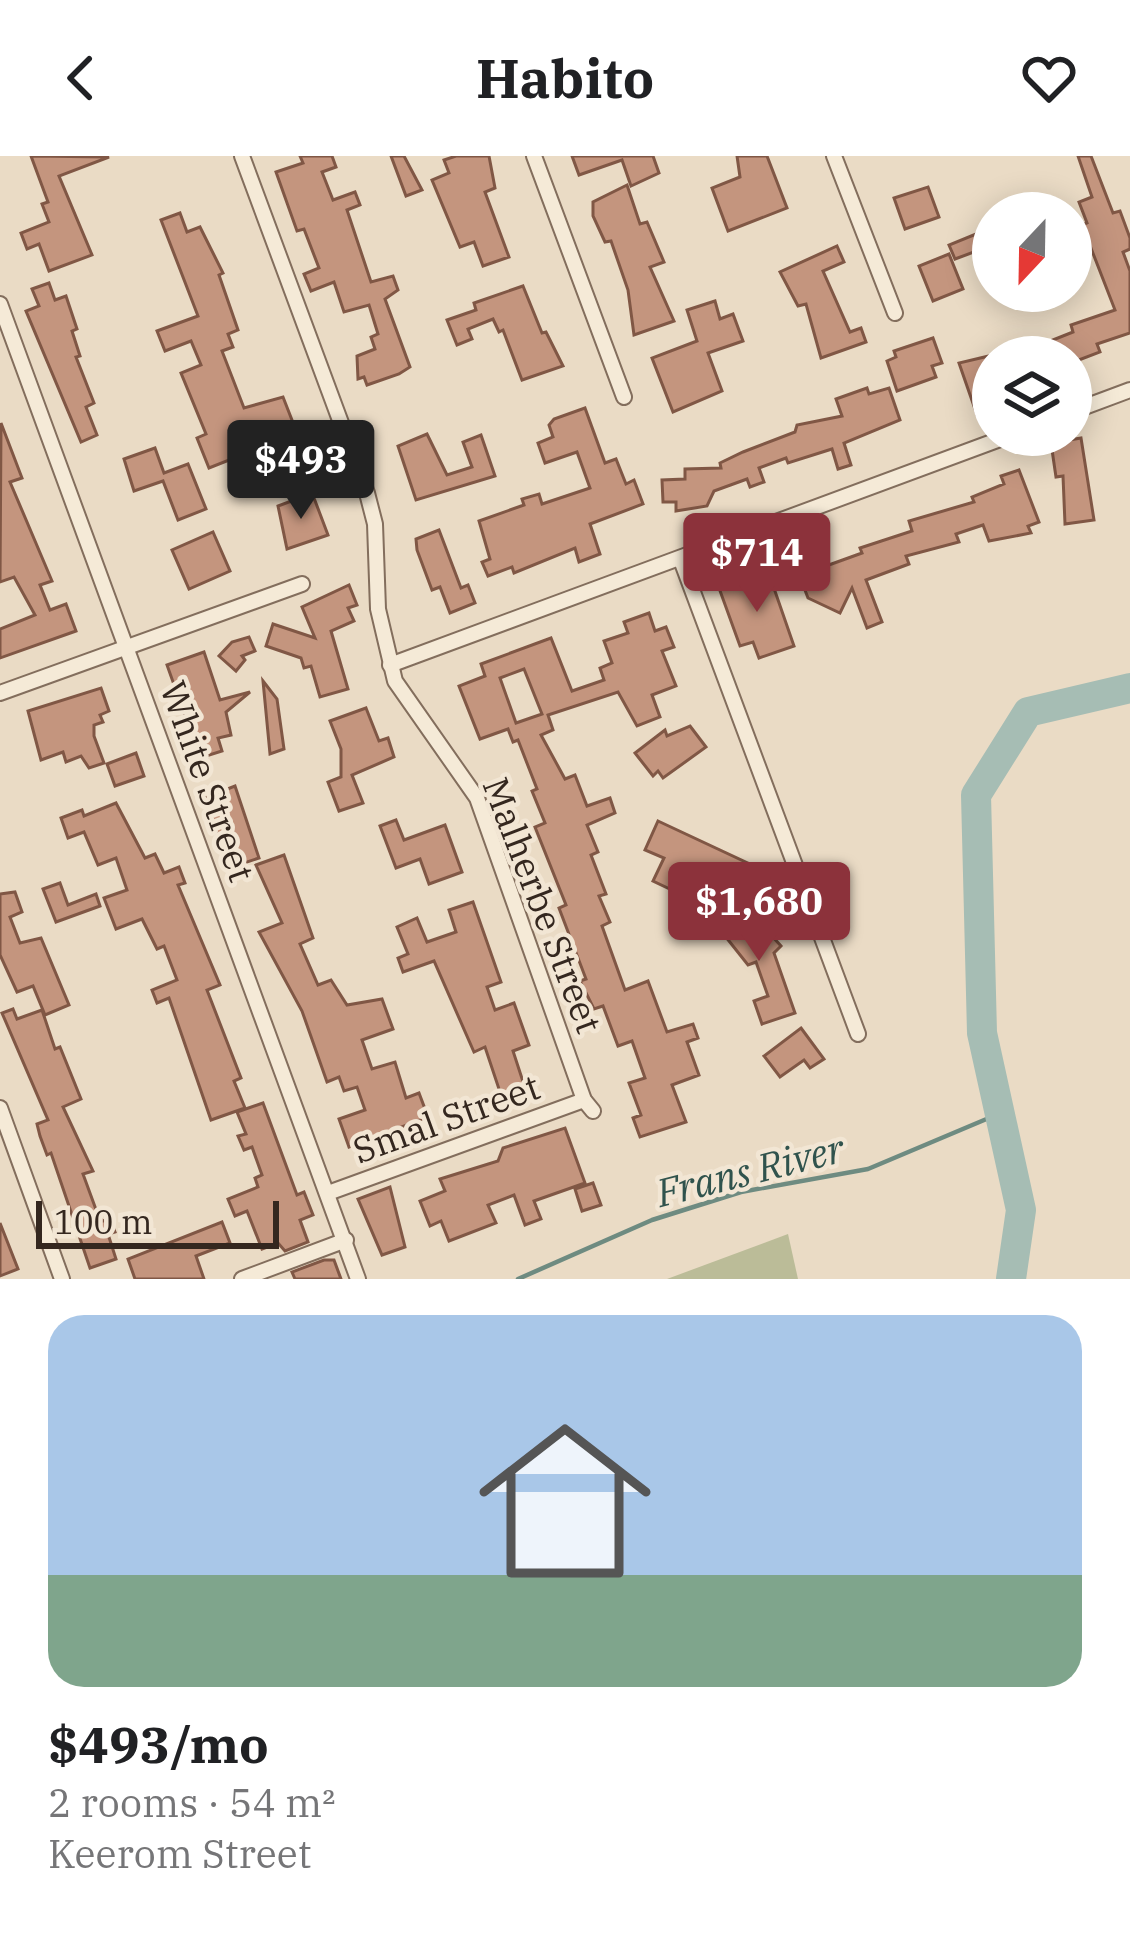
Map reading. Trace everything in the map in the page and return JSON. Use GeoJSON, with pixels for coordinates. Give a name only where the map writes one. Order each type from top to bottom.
{"type":"FeatureCollection","features":[{"type":"Feature","properties":{"kind":"street","name":"Malherbe Street"},"geometry":{"type":"LineString","coordinates":[[242,156],[367,493],[375,524],[378,609],[390,665],[404,699],[477,798],[589,1106]]}},
{"type":"Feature","properties":{"kind":"street"},"geometry":{"type":"LineString","coordinates":[[534,156],[624,397]]}},
{"type":"Feature","properties":{"kind":"street"},"geometry":{"type":"LineString","coordinates":[[834,156],[895,313]]}},
{"type":"Feature","properties":{"kind":"street","name":"White Street"},"geometry":{"type":"LineString","coordinates":[[0,304],[358,1279]]}},
{"type":"Feature","properties":{"kind":"street"},"geometry":{"type":"LineString","coordinates":[[1092,404],[1130,390]]}},
{"type":"Feature","properties":{"kind":"street"},"geometry":{"type":"LineString","coordinates":[[390,665],[972,450]]}},
{"type":"Feature","properties":{"kind":"street"},"geometry":{"type":"LineString","coordinates":[[681,560],[858,1034]]}},
{"type":"Feature","properties":{"kind":"street"},"geometry":{"type":"LineString","coordinates":[[0,693],[302,584]]}},
{"type":"Feature","properties":{"kind":"street","name":"Smal Street"},"geometry":{"type":"LineString","coordinates":[[328,1193],[589,1106]]}},
{"type":"Feature","properties":{"kind":"street"},"geometry":{"type":"LineString","coordinates":[[0,1108],[62,1279]]}},
{"type":"Feature","properties":{"kind":"street"},"geometry":{"type":"LineString","coordinates":[[242,1279],[346,1240]]}},
{"type":"Feature","properties":{"kind":"green space"},"geometry":{"type":"Polygon","coordinates":[[[788,1234],[798,1279],[667,1279],[788,1234]]]}},
{"type":"Feature","properties":{"kind":"building"},"geometry":{"type":"Polygon","coordinates":[[[31,156],[109,157],[59,176],[92,255],[49,271],[39,244],[27,249],[21,233],[49,222],[42,204],[48,202],[31,156]]]}},
{"type":"Feature","properties":{"kind":"building"},"geometry":{"type":"Polygon","coordinates":[[[300,156],[332,156],[336,167],[322,172],[333,200],[355,192],[360,205],[347,210],[371,282],[393,276],[398,290],[385,299],[410,367],[399,374],[367,385],[364,377],[358,379],[357,356],[375,349],[371,337],[378,334],[369,305],[344,312],[334,282],[311,291],[304,274],[319,268],[304,229],[297,231],[276,172],[303,163],[300,156]]]}},
{"type":"Feature","properties":{"kind":"building"},"geometry":{"type":"Polygon","coordinates":[[[391,156],[404,156],[422,190],[406,196],[391,156]]]}},
{"type":"Feature","properties":{"kind":"building"},"geometry":{"type":"Polygon","coordinates":[[[489,156],[495,188],[485,192],[509,257],[483,266],[474,242],[460,247],[432,180],[449,173],[444,160],[489,156]]]}},
{"type":"Feature","properties":{"kind":"building"},"geometry":{"type":"Polygon","coordinates":[[[572,156],[653,156],[659,173],[631,186],[622,160],[579,175],[572,156]]]}},
{"type":"Feature","properties":{"kind":"building"},"geometry":{"type":"Polygon","coordinates":[[[737,156],[767,156],[787,208],[728,231],[712,188],[740,177],[737,156]]]}},
{"type":"Feature","properties":{"kind":"building"},"geometry":{"type":"Polygon","coordinates":[[[1078,156],[1091,156],[1113,213],[1120,211],[1130,238],[1130,249],[1123,252],[1130,271],[1130,333],[1097,344],[1100,352],[1092,355],[1092,336],[1063,336],[1073,332],[1071,325],[1115,310],[1092,251],[1090,192],[1078,156]]]}},
{"type":"Feature","properties":{"kind":"building"},"geometry":{"type":"Polygon","coordinates":[[[627,185],[640,224],[647,222],[664,262],[650,267],[674,321],[634,335],[628,290],[611,241],[605,242],[593,216],[593,202],[627,185]]]}},
{"type":"Feature","properties":{"kind":"building"},"geometry":{"type":"Polygon","coordinates":[[[928,187],[939,217],[905,229],[894,198],[928,187]]]}},
{"type":"Feature","properties":{"kind":"building"},"geometry":{"type":"Polygon","coordinates":[[[180,213],[187,232],[200,227],[223,273],[219,275],[238,330],[228,334],[233,347],[222,351],[244,408],[283,397],[297,433],[209,468],[197,438],[206,434],[181,373],[201,365],[191,341],[165,351],[157,331],[198,316],[161,220],[180,213]]]}},
{"type":"Feature","properties":{"kind":"building"},"geometry":{"type":"Polygon","coordinates":[[[972,236],[972,253],[955,259],[949,245],[972,236]]]}},
{"type":"Feature","properties":{"kind":"building"},"geometry":{"type":"Polygon","coordinates":[[[837,246],[844,262],[823,271],[850,332],[861,328],[866,342],[821,358],[806,304],[798,306],[780,272],[837,246]]]}},
{"type":"Feature","properties":{"kind":"building"},"geometry":{"type":"Polygon","coordinates":[[[949,254],[963,289],[933,301],[919,266],[949,254]]]}},
{"type":"Feature","properties":{"kind":"building"},"geometry":{"type":"Polygon","coordinates":[[[49,283],[55,300],[66,296],[77,329],[72,331],[80,356],[76,357],[94,403],[86,407],[97,435],[81,442],[26,311],[39,306],[32,289],[49,283]]]}},
{"type":"Feature","properties":{"kind":"building"},"geometry":{"type":"Polygon","coordinates":[[[523,286],[542,333],[546,332],[563,366],[522,380],[503,330],[499,332],[493,319],[468,329],[472,339],[457,345],[447,320],[476,310],[474,303],[523,286]]]}},
{"type":"Feature","properties":{"kind":"building"},"geometry":{"type":"Polygon","coordinates":[[[715,301],[720,319],[733,314],[743,341],[708,353],[722,391],[673,412],[652,358],[697,341],[687,310],[715,301]]]}},
{"type":"Feature","properties":{"kind":"building"},"geometry":{"type":"Polygon","coordinates":[[[933,338],[942,363],[932,366],[936,377],[897,391],[887,361],[896,357],[894,351],[933,338]]]}},
{"type":"Feature","properties":{"kind":"building"},"geometry":{"type":"Polygon","coordinates":[[[972,360],[972,401],[959,363],[972,360]]]}},
{"type":"Feature","properties":{"kind":"building"},"geometry":{"type":"Polygon","coordinates":[[[867,388],[869,394],[889,388],[900,420],[844,443],[851,465],[838,469],[832,449],[788,463],[786,458],[759,468],[764,482],[750,487],[747,479],[714,491],[707,506],[676,511],[676,502],[663,502],[662,480],[685,479],[685,469],[721,468],[720,463],[795,432],[797,425],[842,416],[836,399],[867,388]]]}},
{"type":"Feature","properties":{"kind":"building"},"geometry":{"type":"Polygon","coordinates":[[[585,408],[605,463],[616,459],[626,484],[634,480],[643,504],[590,524],[600,554],[579,562],[575,548],[514,573],[512,567],[488,576],[482,562],[490,559],[479,521],[524,505],[522,499],[539,494],[542,504],[590,488],[577,452],[545,463],[538,443],[553,437],[549,425],[554,419],[585,408]]]}},
{"type":"Feature","properties":{"kind":"building"},"geometry":{"type":"Polygon","coordinates":[[[1,423],[22,478],[10,482],[52,581],[40,585],[50,610],[66,604],[76,631],[0,658],[0,629],[35,615],[14,577],[0,582],[1,423]]]}},
{"type":"Feature","properties":{"kind":"building"},"geometry":{"type":"Polygon","coordinates":[[[427,434],[447,475],[472,467],[463,442],[481,435],[495,476],[416,500],[398,446],[427,434]]]}},
{"type":"Feature","properties":{"kind":"building"},"geometry":{"type":"Polygon","coordinates":[[[155,448],[164,473],[188,464],[206,509],[178,520],[163,481],[134,491],[124,459],[155,448]]]}},
{"type":"Feature","properties":{"kind":"building"},"geometry":{"type":"Polygon","coordinates":[[[1053,456],[1084,456],[1094,520],[1065,524],[1063,476],[1056,477],[1053,456]]]}},
{"type":"Feature","properties":{"kind":"building"},"geometry":{"type":"Polygon","coordinates":[[[1019,470],[1039,522],[1028,526],[1031,533],[989,541],[983,525],[956,534],[959,542],[906,556],[909,564],[866,580],[882,622],[867,628],[852,588],[840,613],[808,598],[793,559],[819,549],[826,566],[862,553],[860,548],[912,531],[909,521],[974,502],[972,497],[1004,484],[1001,476],[1019,470]]]}},
{"type":"Feature","properties":{"kind":"building"},"geometry":{"type":"Polygon","coordinates":[[[302,497],[303,501],[314,498],[328,535],[287,549],[278,506],[302,497]]]}},
{"type":"Feature","properties":{"kind":"building"},"geometry":{"type":"Polygon","coordinates":[[[439,530],[461,588],[468,585],[475,603],[450,613],[440,587],[432,590],[417,550],[416,539],[439,530]]]}},
{"type":"Feature","properties":{"kind":"building"},"geometry":{"type":"Polygon","coordinates":[[[213,532],[230,571],[189,589],[172,550],[213,532]]]}},
{"type":"Feature","properties":{"kind":"building"},"geometry":{"type":"Polygon","coordinates":[[[768,571],[794,646],[759,658],[753,642],[740,646],[719,588],[768,571]]]}},
{"type":"Feature","properties":{"kind":"building"},"geometry":{"type":"Polygon","coordinates":[[[349,585],[357,605],[348,608],[354,621],[331,631],[348,689],[320,697],[311,666],[304,668],[301,658],[266,646],[273,624],[315,638],[302,607],[349,585]]]}},
{"type":"Feature","properties":{"kind":"building"},"geometry":{"type":"Polygon","coordinates":[[[649,613],[655,631],[666,627],[674,647],[662,651],[676,686],[652,695],[660,717],[637,726],[618,692],[548,715],[553,730],[541,735],[565,779],[575,775],[587,806],[610,798],[615,813],[587,825],[598,852],[591,855],[606,894],[599,896],[610,922],[602,926],[625,990],[648,981],[667,1032],[693,1024],[698,1038],[687,1042],[699,1075],[672,1085],[686,1122],[640,1137],[633,1118],[641,1115],[629,1083],[645,1078],[632,1041],[618,1046],[603,1006],[594,1009],[580,981],[586,979],[559,908],[566,905],[535,827],[545,823],[518,740],[513,742],[508,729],[480,739],[459,686],[485,676],[481,664],[551,638],[572,691],[604,680],[600,668],[612,663],[604,641],[628,633],[624,622],[649,613]],[[524,669],[500,678],[516,723],[542,714],[524,669]]]}},
{"type":"Feature","properties":{"kind":"building"},"geometry":{"type":"Polygon","coordinates":[[[249,637],[255,651],[242,656],[245,660],[236,671],[219,656],[232,642],[249,637]]]}},
{"type":"Feature","properties":{"kind":"building"},"geometry":{"type":"Polygon","coordinates":[[[204,652],[220,700],[250,692],[226,712],[231,735],[218,738],[222,751],[200,758],[167,665],[204,652]]]}},
{"type":"Feature","properties":{"kind":"building"},"geometry":{"type":"Polygon","coordinates":[[[263,681],[277,699],[284,749],[270,754],[263,681]]]}},
{"type":"Feature","properties":{"kind":"building"},"geometry":{"type":"Polygon","coordinates":[[[101,688],[109,711],[100,715],[103,722],[94,725],[94,736],[104,763],[89,768],[81,756],[66,762],[63,752],[41,760],[28,711],[101,688]]]}},
{"type":"Feature","properties":{"kind":"building"},"geometry":{"type":"Polygon","coordinates":[[[366,708],[379,741],[388,738],[394,757],[352,775],[363,803],[339,811],[328,782],[341,777],[341,749],[330,721],[366,708]]]}},
{"type":"Feature","properties":{"kind":"building"},"geometry":{"type":"Polygon","coordinates":[[[690,726],[706,747],[663,778],[658,771],[653,776],[635,753],[665,730],[667,736],[690,726]]]}},
{"type":"Feature","properties":{"kind":"building"},"geometry":{"type":"Polygon","coordinates":[[[136,753],[144,776],[115,786],[107,764],[136,753]]]}},
{"type":"Feature","properties":{"kind":"building"},"geometry":{"type":"Polygon","coordinates":[[[235,786],[259,858],[229,868],[204,798],[235,786]]]}},
{"type":"Feature","properties":{"kind":"building"},"geometry":{"type":"Polygon","coordinates":[[[116,803],[145,858],[155,854],[164,873],[179,867],[185,883],[178,885],[220,985],[207,990],[241,1078],[234,1081],[245,1108],[211,1120],[169,998],[157,1003],[152,990],[177,980],[164,946],[157,949],[142,919],[116,929],[104,898],[127,890],[116,858],[98,865],[84,832],[68,838],[61,818],[82,810],[84,816],[116,803]]]}},
{"type":"Feature","properties":{"kind":"building"},"geometry":{"type":"Polygon","coordinates":[[[396,820],[404,840],[445,825],[462,872],[429,884],[420,859],[396,868],[380,826],[396,820]]]}},
{"type":"Feature","properties":{"kind":"building"},"geometry":{"type":"Polygon","coordinates":[[[658,821],[754,866],[742,890],[700,869],[694,880],[682,874],[674,891],[653,881],[664,858],[645,850],[658,821]]]}},
{"type":"Feature","properties":{"kind":"building"},"geometry":{"type":"Polygon","coordinates":[[[284,855],[313,938],[300,944],[318,985],[331,980],[347,1005],[382,999],[393,1029],[362,1040],[372,1069],[395,1062],[406,1098],[419,1093],[428,1117],[349,1147],[339,1119],[365,1110],[357,1087],[344,1091],[339,1077],[327,1082],[302,1011],[259,932],[282,923],[256,865],[284,855]]]}},
{"type":"Feature","properties":{"kind":"building"},"geometry":{"type":"Polygon","coordinates":[[[60,883],[68,905],[96,894],[100,906],[56,922],[43,889],[60,883]]]}},
{"type":"Feature","properties":{"kind":"building"},"geometry":{"type":"Polygon","coordinates":[[[15,892],[22,912],[10,917],[20,943],[41,938],[69,1005],[45,1015],[33,986],[17,992],[0,955],[0,894],[15,892]]]}},
{"type":"Feature","properties":{"kind":"building"},"geometry":{"type":"Polygon","coordinates":[[[473,902],[501,982],[487,987],[495,1010],[514,1003],[529,1045],[513,1051],[529,1100],[505,1107],[485,1047],[474,1052],[434,961],[403,972],[398,958],[408,954],[397,927],[417,918],[427,942],[456,932],[449,910],[473,902]]]}},
{"type":"Feature","properties":{"kind":"building"},"geometry":{"type":"Polygon","coordinates":[[[736,910],[757,933],[767,939],[771,935],[781,946],[774,953],[795,1013],[762,1024],[754,1001],[768,996],[756,962],[748,965],[710,917],[736,910]]]}},
{"type":"Feature","properties":{"kind":"building"},"geometry":{"type":"Polygon","coordinates":[[[13,1009],[17,1019],[42,1010],[55,1049],[60,1047],[81,1099],[63,1107],[93,1171],[83,1174],[98,1215],[103,1221],[110,1219],[115,1232],[108,1234],[116,1259],[90,1268],[51,1153],[47,1155],[40,1136],[37,1124],[48,1120],[2,1013],[13,1009]]]}},
{"type":"Feature","properties":{"kind":"building"},"geometry":{"type":"Polygon","coordinates":[[[801,1028],[824,1059],[810,1068],[804,1060],[780,1077],[764,1056],[801,1028]]]}},
{"type":"Feature","properties":{"kind":"building"},"geometry":{"type":"Polygon","coordinates":[[[263,1103],[297,1195],[304,1192],[313,1215],[300,1220],[308,1242],[285,1251],[278,1243],[262,1249],[247,1211],[235,1216],[228,1199],[258,1187],[255,1178],[262,1175],[252,1147],[244,1150],[238,1136],[246,1134],[237,1112],[263,1103]]]}},
{"type":"Feature","properties":{"kind":"building"},"geometry":{"type":"Polygon","coordinates":[[[565,1128],[585,1183],[534,1201],[541,1219],[525,1225],[514,1195],[488,1205],[496,1223],[449,1241],[441,1221],[430,1226],[420,1201],[445,1191],[440,1179],[498,1161],[503,1148],[565,1128]]]}},
{"type":"Feature","properties":{"kind":"building"},"geometry":{"type":"Polygon","coordinates":[[[593,1183],[601,1205],[582,1211],[575,1189],[593,1183]]]}},
{"type":"Feature","properties":{"kind":"building"},"geometry":{"type":"Polygon","coordinates":[[[390,1187],[405,1247],[382,1255],[358,1199],[390,1187]]]}},
{"type":"Feature","properties":{"kind":"building"},"geometry":{"type":"Polygon","coordinates":[[[222,1222],[230,1243],[196,1256],[204,1279],[135,1279],[128,1259],[222,1222]]]}},
{"type":"Feature","properties":{"kind":"building"},"geometry":{"type":"Polygon","coordinates":[[[0,1223],[18,1269],[0,1276],[0,1223]]]}},
{"type":"Feature","properties":{"kind":"building"},"geometry":{"type":"Polygon","coordinates":[[[334,1260],[341,1279],[295,1279],[292,1272],[334,1260]]]}},
{"type":"Feature","properties":{"kind":"waterway"},"geometry":{"type":"LineString","coordinates":[[1011,1279],[1021,1210],[982,1033],[976,795],[1028,712],[1130,688]]}},
{"type":"Feature","properties":{"kind":"waterway","name":"Frans River"},"geometry":{"type":"LineString","coordinates":[[518,1279],[652,1220],[741,1192],[868,1169],[996,1115]]}}]}
